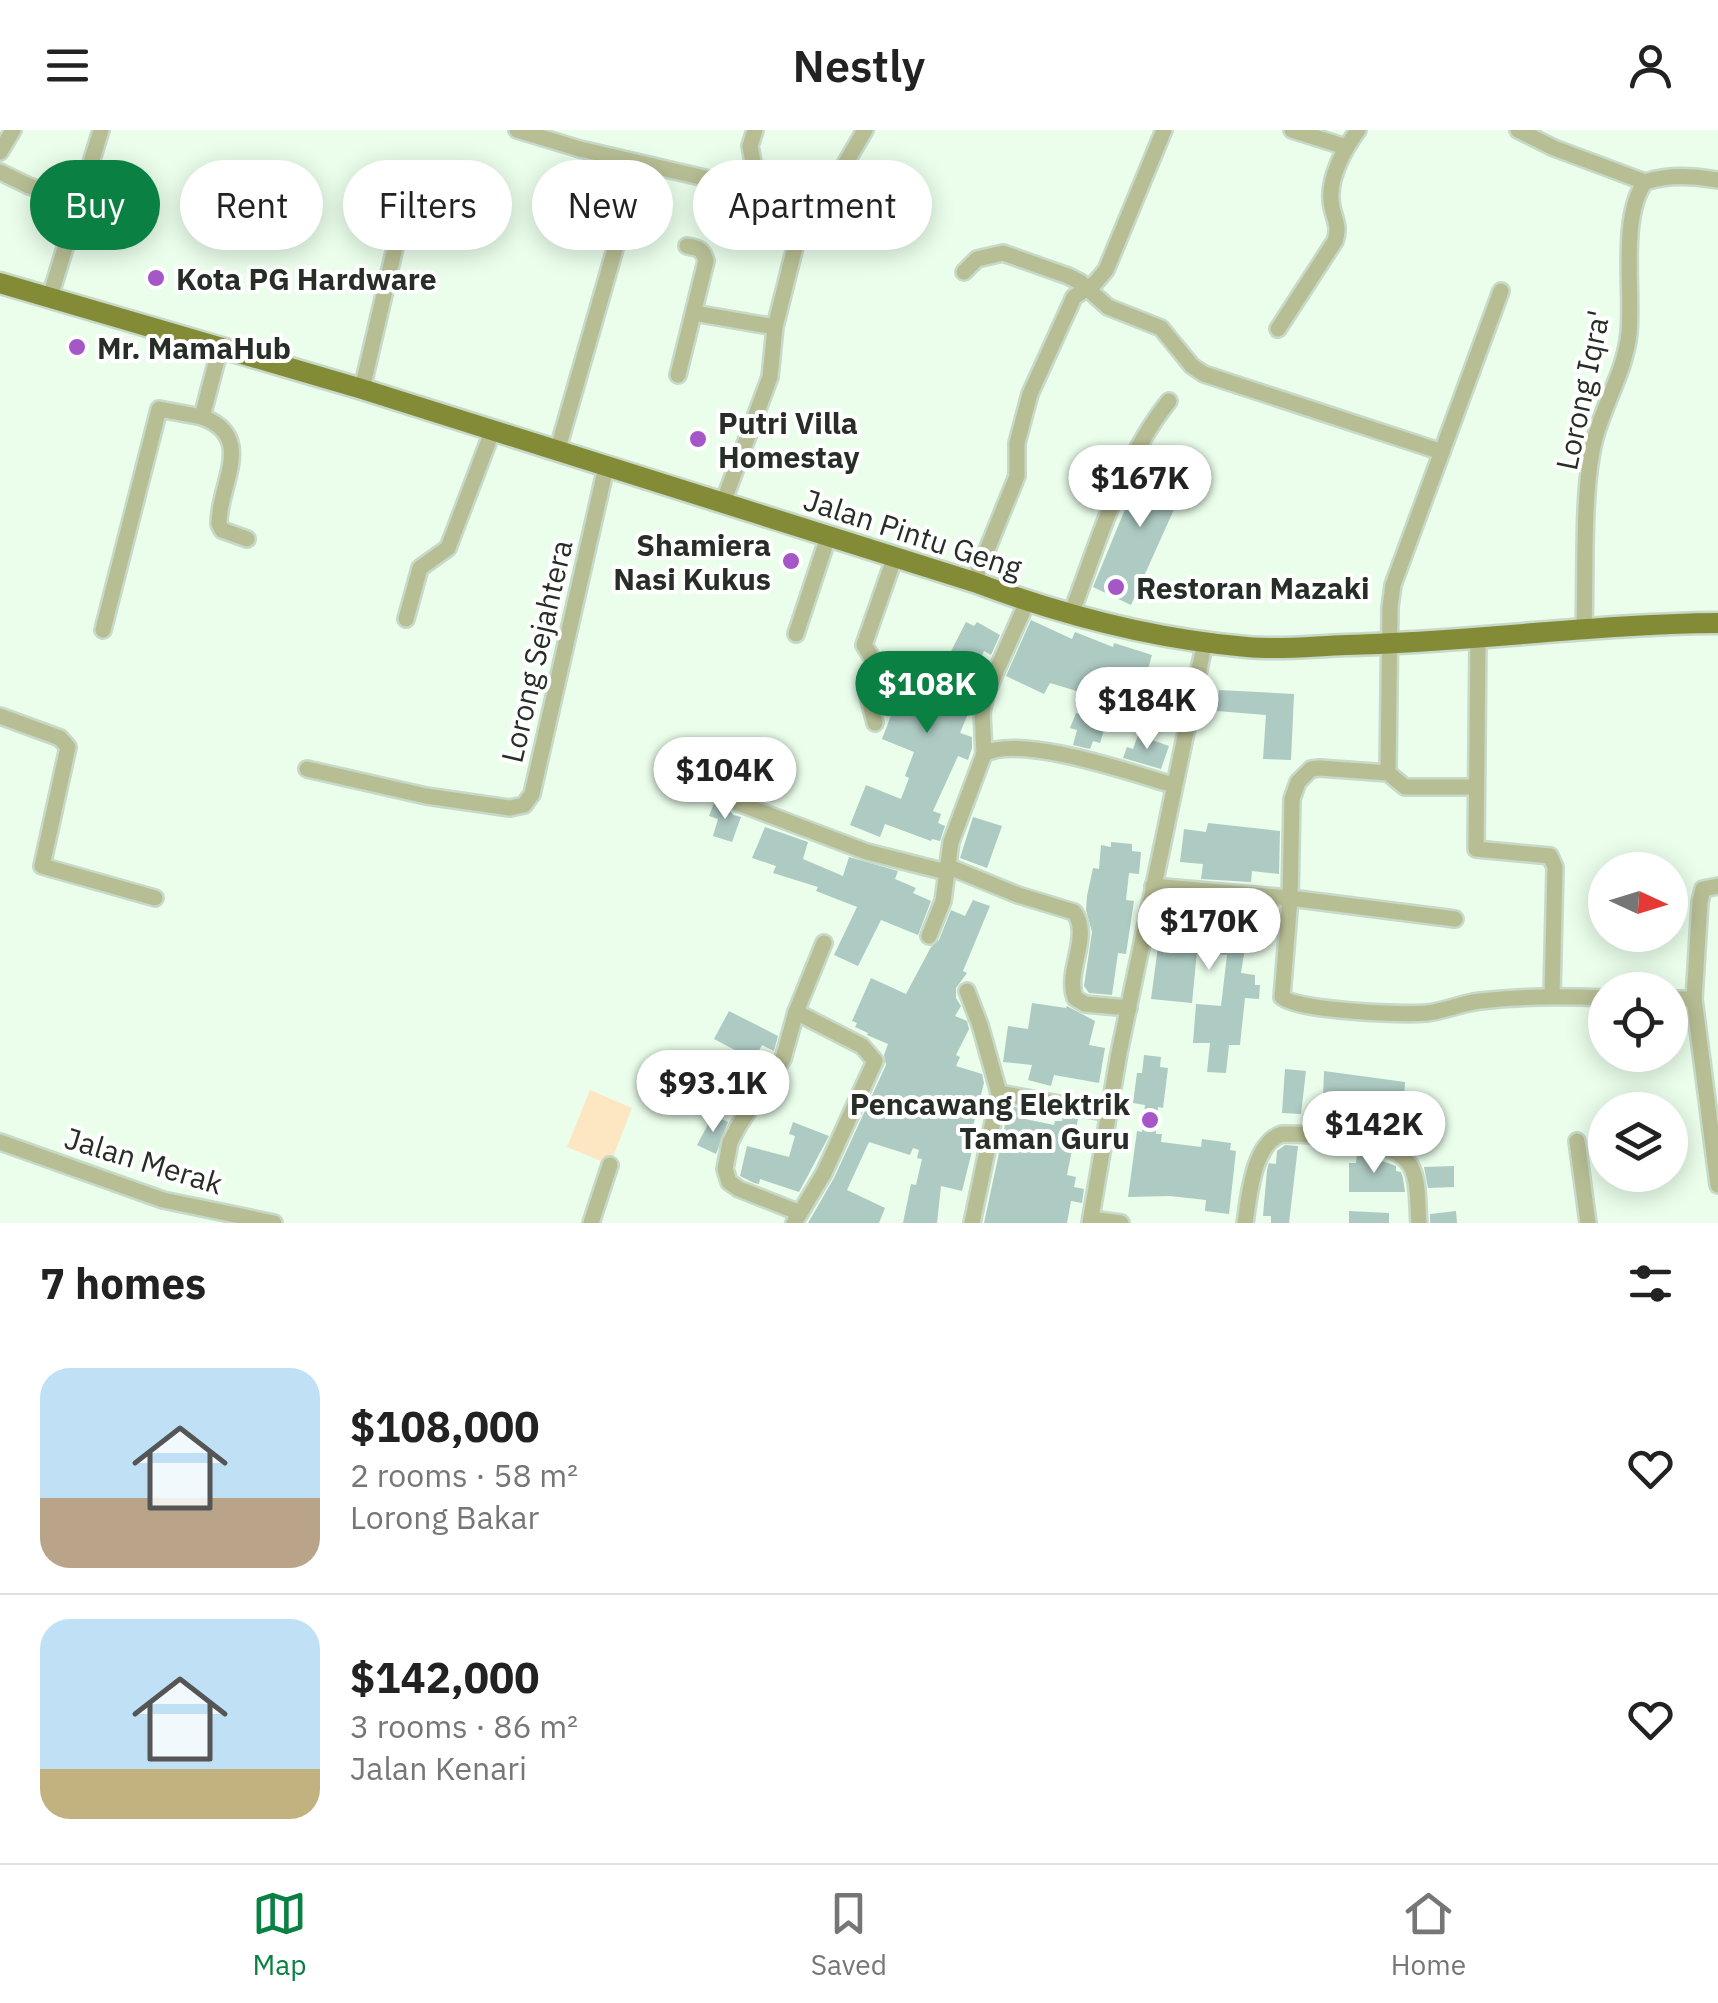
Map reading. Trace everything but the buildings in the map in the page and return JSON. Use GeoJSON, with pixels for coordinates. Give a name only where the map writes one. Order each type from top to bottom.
{"type":"FeatureCollection","features":[{"type":"Feature","properties":{"kind":"main road","name":"Jalan Pintu Geng"},"geometry":{"type":"LineString","coordinates":[[0,283],[362,389],[1027,602],[1166,636],[1250,648],[1478,640],[1584,627],[1718,623]]}},
{"type":"Feature","properties":{"kind":"street"},"geometry":{"type":"LineString","coordinates":[[0,152],[13,130]]}},
{"type":"Feature","properties":{"kind":"street"},"geometry":{"type":"LineString","coordinates":[[91,160],[101,130]]}},
{"type":"Feature","properties":{"kind":"street"},"geometry":{"type":"LineString","coordinates":[[753,160],[750,146],[756,130]]}},
{"type":"Feature","properties":{"kind":"street"},"geometry":{"type":"LineString","coordinates":[[848,160],[865,130]]}},
{"type":"Feature","properties":{"kind":"street"},"geometry":{"type":"LineString","coordinates":[[974,582],[1017,476],[1017,443],[1030,394],[1072,300],[1106,270],[1164,130]]}},
{"type":"Feature","properties":{"kind":"street"},"geometry":{"type":"LineString","coordinates":[[1292,130],[1346,147]]}},
{"type":"Feature","properties":{"kind":"street"},"geometry":{"type":"LineString","coordinates":[[1278,328],[1338,232],[1330,198],[1346,147],[1358,130]]}},
{"type":"Feature","properties":{"kind":"street"},"geometry":{"type":"LineString","coordinates":[[1518,130],[1554,148],[1645,182],[1660,177],[1692,176],[1718,180]]}},
{"type":"Feature","properties":{"kind":"street"},"geometry":{"type":"LineString","coordinates":[[525,131],[693,175]]}},
{"type":"Feature","properties":{"kind":"street"},"geometry":{"type":"LineString","coordinates":[[0,172],[30,187]]}},
{"type":"Feature","properties":{"kind":"street","name":"Lorong Iqra'"},"geometry":{"type":"LineString","coordinates":[[1584,627],[1593,446],[1621,371],[1628,335],[1632,209],[1645,182]]}},
{"type":"Feature","properties":{"kind":"street"},"geometry":{"type":"LineString","coordinates":[[678,375],[706,261],[698,248],[687,246]]}},
{"type":"Feature","properties":{"kind":"street"},"geometry":{"type":"LineString","coordinates":[[50,298],[64,250]]}},
{"type":"Feature","properties":{"kind":"street"},"geometry":{"type":"LineString","coordinates":[[362,389],[394,250]]}},
{"type":"Feature","properties":{"kind":"street"},"geometry":{"type":"LineString","coordinates":[[556,452],[615,250]]}},
{"type":"Feature","properties":{"kind":"street"},"geometry":{"type":"LineString","coordinates":[[723,503],[770,376],[775,327],[794,250]]}},
{"type":"Feature","properties":{"kind":"street"},"geometry":{"type":"LineString","coordinates":[[964,272],[978,259],[1003,253],[1068,276],[1108,307],[1161,328],[1192,366],[1204,374],[1442,452]]}},
{"type":"Feature","properties":{"kind":"street"},"geometry":{"type":"LineString","coordinates":[[1388,773],[1390,607],[1397,570],[1502,290]]}},
{"type":"Feature","properties":{"kind":"street"},"geometry":{"type":"LineString","coordinates":[[694,313],[775,327]]}},
{"type":"Feature","properties":{"kind":"street"},"geometry":{"type":"LineString","coordinates":[[202,418],[220,348]]}},
{"type":"Feature","properties":{"kind":"street"},"geometry":{"type":"LineString","coordinates":[[1071,614],[1137,449],[1146,430],[1169,402]]}},
{"type":"Feature","properties":{"kind":"street"},"geometry":{"type":"LineString","coordinates":[[103,630],[159,409],[222,424],[227,431],[231,468],[219,524],[222,530],[246,540]]}},
{"type":"Feature","properties":{"kind":"street"},"geometry":{"type":"LineString","coordinates":[[406,619],[420,568],[448,548],[492,432]]}},
{"type":"Feature","properties":{"kind":"street","name":"Lorong Sejahtera"},"geometry":{"type":"LineString","coordinates":[[307,768],[426,796],[510,808],[524,805],[532,794],[606,467]]}},
{"type":"Feature","properties":{"kind":"street"},"geometry":{"type":"LineString","coordinates":[[796,634],[828,537]]}},
{"type":"Feature","properties":{"kind":"street"},"geometry":{"type":"LineString","coordinates":[[874,723],[868,696],[876,666],[864,645],[894,559]]}},
{"type":"Feature","properties":{"kind":"street"},"geometry":{"type":"LineString","coordinates":[[928,936],[944,900],[952,842],[989,751],[982,712],[986,694],[1027,602]]}},
{"type":"Feature","properties":{"kind":"street"},"geometry":{"type":"LineString","coordinates":[[1478,640],[1476,848],[1550,856],[1556,868],[1552,996]]}},
{"type":"Feature","properties":{"kind":"street"},"geometry":{"type":"LineString","coordinates":[[1121,1223],[1091,1221],[1128,1008],[1205,641]]}},
{"type":"Feature","properties":{"kind":"street"},"geometry":{"type":"LineString","coordinates":[[0,716],[60,738],[68,746],[42,866],[155,898]]}},
{"type":"Feature","properties":{"kind":"street"},"geometry":{"type":"LineString","coordinates":[[989,751],[1022,748],[1174,785]]}},
{"type":"Feature","properties":{"kind":"street"},"geometry":{"type":"LineString","coordinates":[[1475,787],[1405,787],[1388,773],[1320,768],[1311,769],[1298,782],[1292,800],[1282,996],[1288,1003],[1323,1008],[1422,1014],[1477,1002],[1588,997]]}},
{"type":"Feature","properties":{"kind":"street"},"geometry":{"type":"LineString","coordinates":[[738,802],[867,852],[946,869],[1074,912],[1080,921],[1072,986],[1075,998],[1086,1004],[1128,1008]]}},
{"type":"Feature","properties":{"kind":"street"},"geometry":{"type":"LineString","coordinates":[[1718,872],[1700,902],[1694,999],[1718,1185]]}},
{"type":"Feature","properties":{"kind":"street"},"geometry":{"type":"LineString","coordinates":[[1154,886],[1290,898],[1456,920]]}},
{"type":"Feature","properties":{"kind":"street"},"geometry":{"type":"LineString","coordinates":[[796,1012],[862,1046],[875,1061],[838,1144],[797,1218],[739,1189],[729,1182],[725,1169],[730,1142],[783,1059],[796,1012],[824,943]]}},
{"type":"Feature","properties":{"kind":"street"},"geometry":{"type":"LineString","coordinates":[[966,992],[980,1025],[999,1093],[972,1223]]}},
{"type":"Feature","properties":{"kind":"street"},"geometry":{"type":"LineString","coordinates":[[1688,999],[1694,999]]}},
{"type":"Feature","properties":{"kind":"street"},"geometry":{"type":"LineString","coordinates":[[999,1093],[1109,1113]]}},
{"type":"Feature","properties":{"kind":"street"},"geometry":{"type":"LineString","coordinates":[[1244,1223],[1260,1157],[1274,1136],[1282,1134],[1351,1138],[1398,1154],[1408,1161],[1415,1180],[1419,1223]]}},
{"type":"Feature","properties":{"kind":"street","name":"Jalan Merak"},"geometry":{"type":"LineString","coordinates":[[0,1142],[192,1215],[274,1223]]}},
{"type":"Feature","properties":{"kind":"street"},"geometry":{"type":"LineString","coordinates":[[1577,1142],[1588,1223]]}},
{"type":"Feature","properties":{"kind":"street"},"geometry":{"type":"LineString","coordinates":[[592,1223],[610,1164]]}},
{"type":"Feature","properties":{"kind":"shaded area"},"geometry":{"type":"Polygon","coordinates":[[[590,1090],[632,1108],[610,1165],[567,1147],[590,1090]]]}},
{"type":"Feature","properties":{"kind":"place","name":"Kota PG Hardware"},"geometry":{"type":"Point","coordinates":[156,278]}},
{"type":"Feature","properties":{"kind":"place","name":"Mr. MamaHub"},"geometry":{"type":"Point","coordinates":[77,347]}},
{"type":"Feature","properties":{"kind":"place","name":"Putri Villa Homestay"},"geometry":{"type":"Point","coordinates":[698,439]}},
{"type":"Feature","properties":{"kind":"place","name":"Shamiera Nasi Kukus"},"geometry":{"type":"Point","coordinates":[791,561]}},
{"type":"Feature","properties":{"kind":"place","name":"Restoran Mazaki"},"geometry":{"type":"Point","coordinates":[1116,587]}},
{"type":"Feature","properties":{"kind":"place","name":"Pencawang Elektrik Taman Guru"},"geometry":{"type":"Point","coordinates":[1150,1120]}}]}
